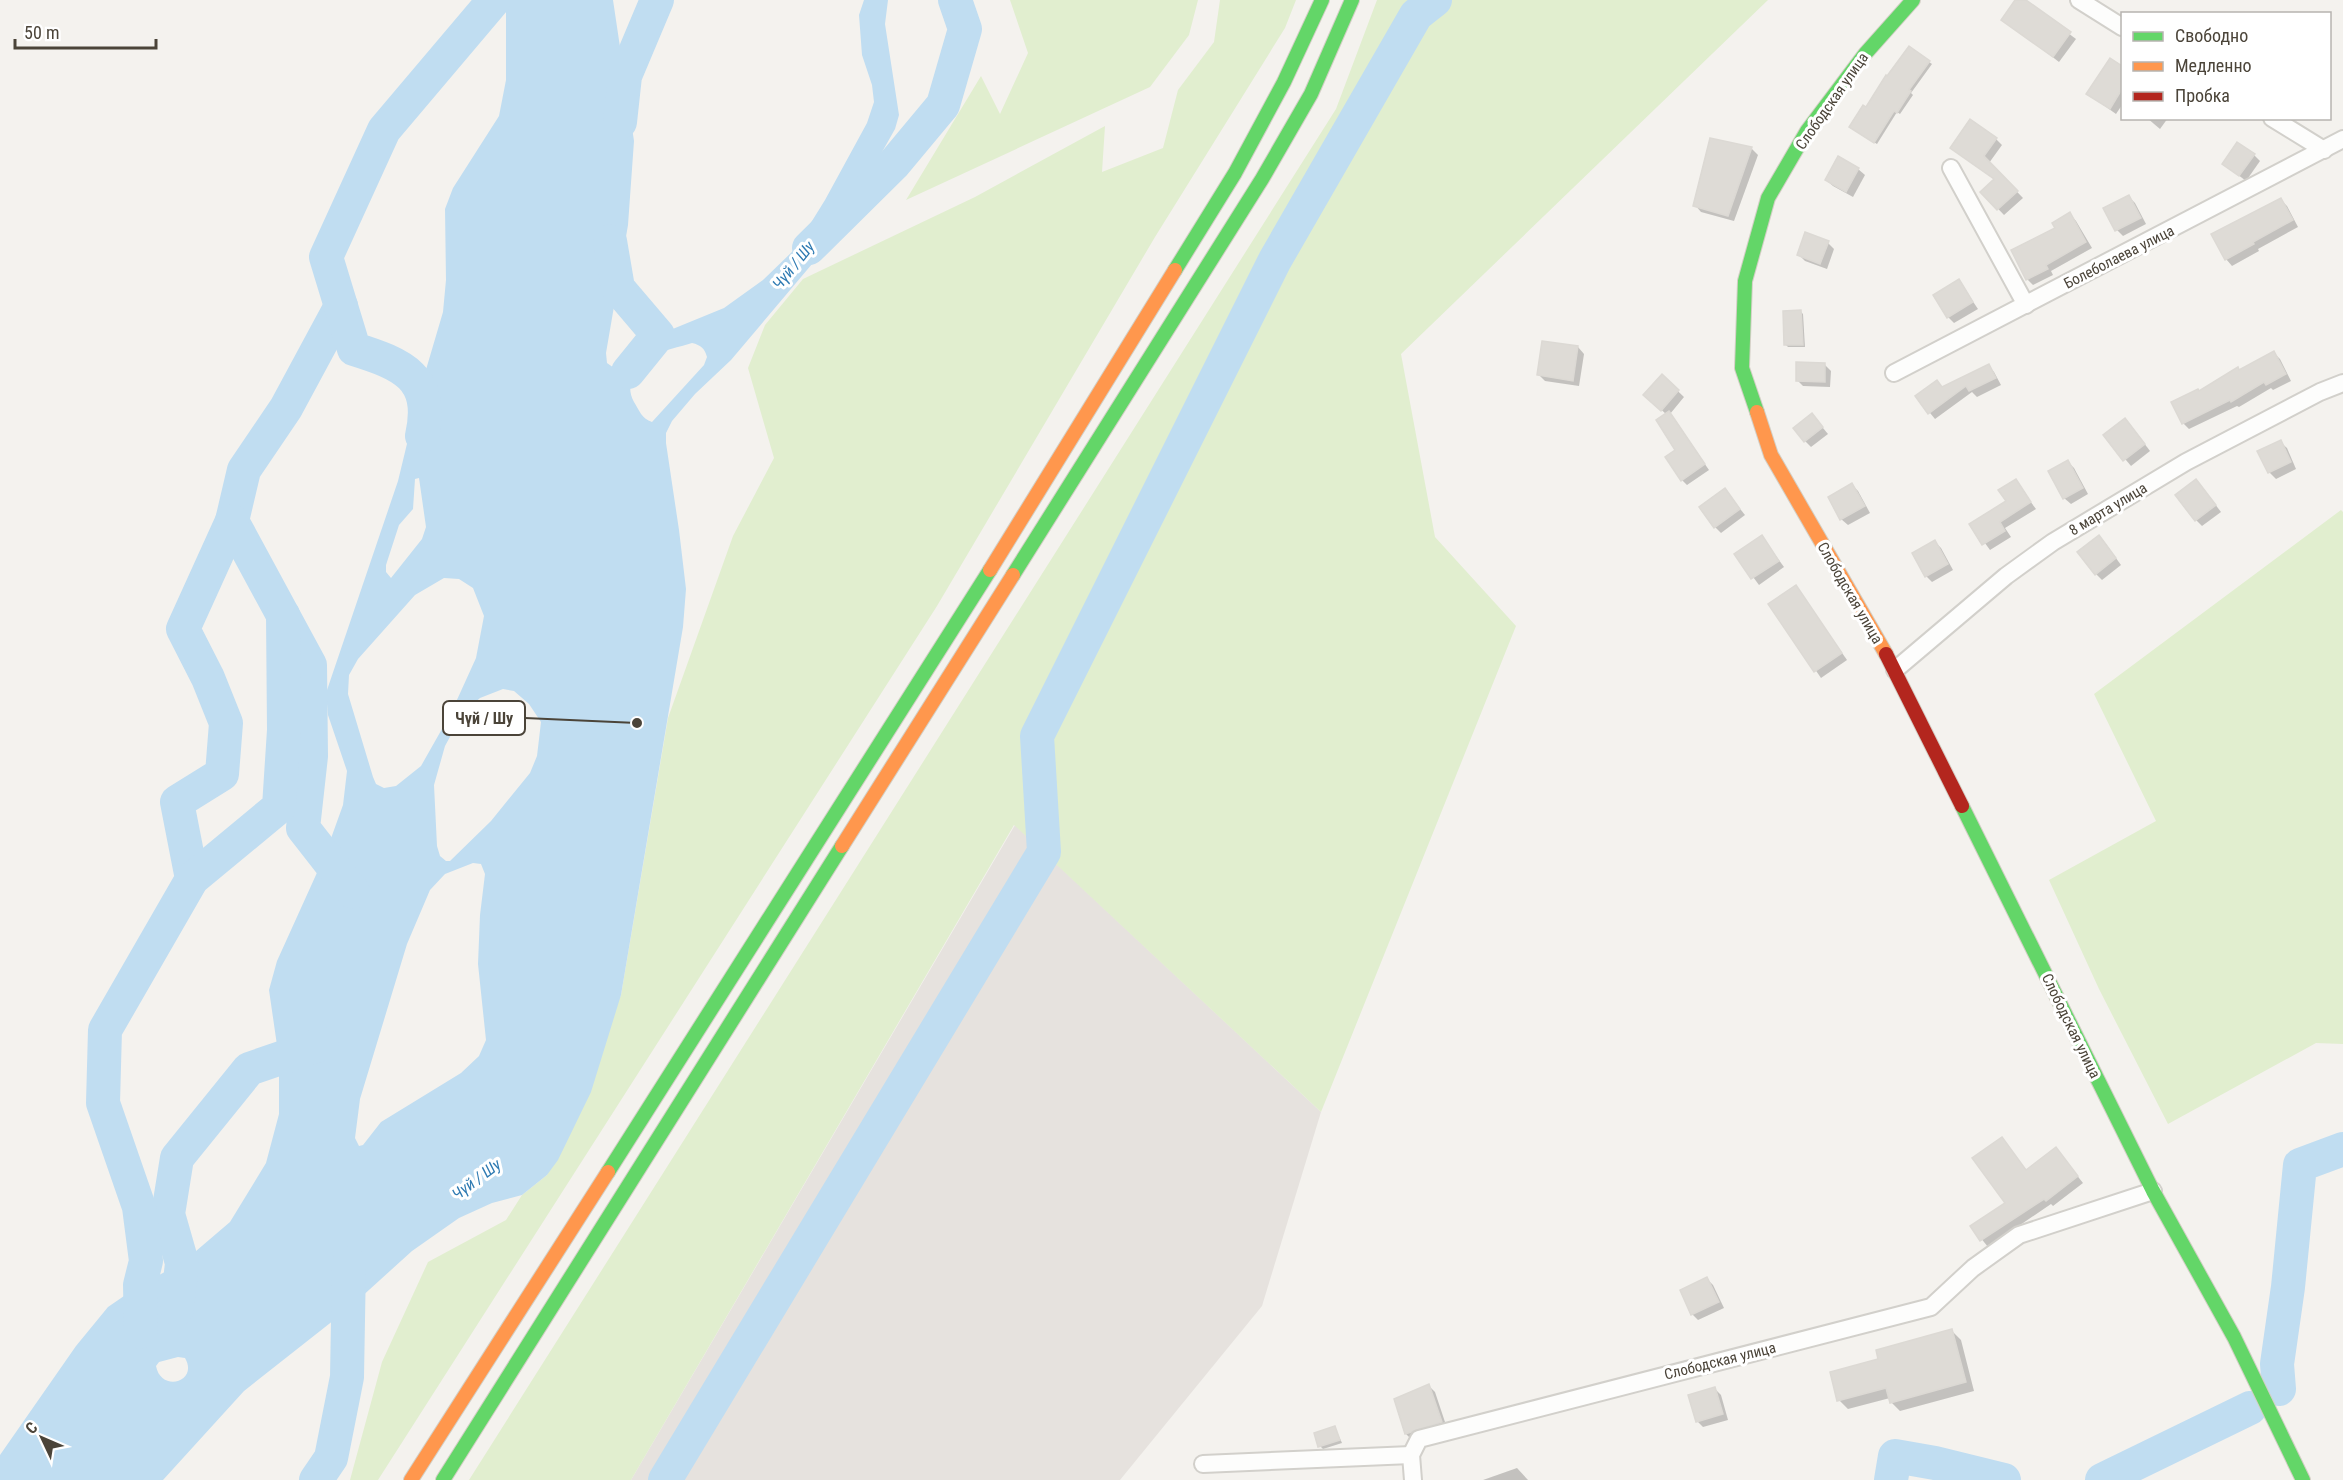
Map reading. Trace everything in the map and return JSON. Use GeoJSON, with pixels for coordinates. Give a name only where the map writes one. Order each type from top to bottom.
{"type":"FeatureCollection","features":[{"type":"Feature","properties":{"kind":"main road"},"geometry":{"type":"LineString","coordinates":[[411,1480],[938,655],[1204,224],[1235,173],[1284,82],[1322,0]]}},
{"type":"Feature","properties":{"kind":"main road"},"geometry":{"type":"LineString","coordinates":[[443,1480],[1262,179],[1311,94],[1352,0]]}},
{"type":"Feature","properties":{"kind":"main road","name":"Слободская улица"},"geometry":{"type":"LineString","coordinates":[[1913,0],[1865,54],[1808,131],[1768,198],[1745,281],[1742,368],[1771,456],[1895,670],[2153,1191],[2234,1337],[2303,1480]]}},
{"type":"Feature","properties":{"kind":"street"},"geometry":{"type":"LineString","coordinates":[[2079,0],[2121,26]]}},
{"type":"Feature","properties":{"kind":"street"},"geometry":{"type":"LineString","coordinates":[[2275,120],[2324,150]]}},
{"type":"Feature","properties":{"kind":"street","name":"Болеболаева улица"},"geometry":{"type":"LineString","coordinates":[[1894,374],[2343,139]]}},
{"type":"Feature","properties":{"kind":"street"},"geometry":{"type":"LineString","coordinates":[[1951,168],[2026,305]]}},
{"type":"Feature","properties":{"kind":"street","name":"8 марта улица"},"geometry":{"type":"LineString","coordinates":[[1895,670],[1983,595],[2053,542],[2186,462],[2320,392],[2343,383]]}},
{"type":"Feature","properties":{"kind":"street","name":"Слободская улица"},"geometry":{"type":"LineString","coordinates":[[1411,1455],[1419,1439],[1930,1307],[1973,1268],[2019,1235],[2153,1191]]}},
{"type":"Feature","properties":{"kind":"street"},"geometry":{"type":"LineString","coordinates":[[1203,1464],[1411,1455],[1413,1480]]}},
{"type":"Feature","properties":{"kind":"shaded area"},"geometry":{"type":"Polygon","coordinates":[[[1015,825],[1321,1112],[1262,1306],[1120,1480],[631,1480],[1015,825]]]}},
{"type":"Feature","properties":{"kind":"green space"},"geometry":{"type":"Polygon","coordinates":[[[1010,0],[1198,0],[1189,35],[1150,87],[906,200],[981,76],[1000,114],[1028,53],[1010,0]]]}},
{"type":"Feature","properties":{"kind":"green space"},"geometry":{"type":"Polygon","coordinates":[[[1220,0],[1296,0],[1285,28],[1155,237],[937,606],[378,1480],[350,1480],[382,1362],[428,1262],[506,1220],[522,1195],[547,1175],[621,995],[668,718],[733,536],[774,458],[748,368],[765,325],[803,279],[975,197],[1105,126],[1102,172],[1163,148],[1178,90],[1214,42],[1220,0]]]}},
{"type":"Feature","properties":{"kind":"green space"},"geometry":{"type":"Polygon","coordinates":[[[1377,0],[1768,0],[1401,354],[1435,537],[1516,626],[1321,1112],[1014,825],[631,1480],[469,1480],[1336,109],[1377,0]]]}},
{"type":"Feature","properties":{"kind":"green space"},"geometry":{"type":"Polygon","coordinates":[[[2341,510],[2343,512],[2343,1044],[2316,1043],[2168,1124],[2099,989],[2049,880],[2156,821],[2094,694],[2341,510]]]}},
{"type":"Feature","properties":{"kind":"water"},"geometry":{"type":"Polygon","coordinates":[[[506,0],[613,0],[634,141],[628,225],[606,353],[607,363],[614,368],[658,335],[724,308],[763,280],[794,250],[825,200],[867,123],[874,102],[872,85],[862,55],[859,15],[864,0],[888,0],[885,24],[899,115],[895,129],[868,177],[841,216],[823,251],[731,360],[695,394],[672,421],[666,433],[686,589],[683,627],[621,995],[591,1092],[558,1160],[547,1175],[522,1195],[492,1203],[459,1218],[412,1251],[348,1309],[244,1391],[163,1480],[0,1480],[0,1455],[76,1346],[108,1307],[140,1285],[182,1263],[230,1222],[266,1163],[279,1114],[279,1059],[269,990],[277,961],[325,855],[343,805],[347,771],[328,715],[326,693],[398,481],[420,390],[443,312],[446,280],[445,209],[453,188],[499,116],[506,80],[506,0]],[[692,343],[652,356],[641,364],[631,382],[630,389],[634,402],[641,414],[652,422],[704,365],[707,357],[700,346],[692,343]],[[419,478],[415,479],[413,509],[399,525],[386,565],[386,572],[391,578],[422,539],[426,527],[419,478]],[[444,578],[415,595],[358,659],[349,675],[348,694],[376,784],[384,788],[396,786],[421,766],[451,713],[476,658],[484,616],[473,588],[459,579],[444,578]],[[503,689],[480,698],[463,713],[445,746],[434,785],[437,846],[440,856],[446,861],[450,861],[491,821],[530,773],[537,756],[541,722],[529,704],[514,691],[503,689]],[[473,863],[445,874],[430,890],[407,944],[360,1099],[355,1138],[359,1146],[363,1145],[381,1122],[461,1073],[479,1056],[486,1040],[478,964],[480,915],[485,874],[481,864],[473,863]],[[178,1357],[159,1362],[156,1366],[159,1374],[171,1382],[183,1378],[188,1366],[185,1358],[178,1357]]]}},
{"type":"Feature","properties":{"kind":"building"},"geometry":{"type":"Polygon","coordinates":[[[2015,0],[2026,0],[2071,32],[2053,57],[2001,20],[2015,0]]]}},
{"type":"Feature","properties":{"kind":"building"},"geometry":{"type":"Polygon","coordinates":[[[1909,46],[1930,61],[1909,90],[1911,91],[1897,113],[1894,111],[1874,143],[1849,127],[1863,105],[1866,107],[1886,75],[1909,46]]]}},
{"type":"Feature","properties":{"kind":"building"},"geometry":{"type":"Polygon","coordinates":[[[2110,58],[2121,65],[2121,91],[2110,109],[2086,94],[2110,58]]]}},
{"type":"Feature","properties":{"kind":"building"},"geometry":{"type":"Polygon","coordinates":[[[1970,119],[1997,138],[1984,156],[2018,191],[1997,210],[1980,192],[1994,179],[1950,148],[1970,119]]]}},
{"type":"Feature","properties":{"kind":"building"},"geometry":{"type":"Polygon","coordinates":[[[1710,138],[1752,147],[1728,216],[1693,206],[1710,138]]]}},
{"type":"Feature","properties":{"kind":"building"},"geometry":{"type":"Polygon","coordinates":[[[2237,142],[2255,154],[2239,176],[2222,164],[2237,142]]]}},
{"type":"Feature","properties":{"kind":"building"},"geometry":{"type":"Polygon","coordinates":[[[1838,156],[1859,168],[1846,192],[1825,180],[1838,156]]]}},
{"type":"Feature","properties":{"kind":"building"},"geometry":{"type":"Polygon","coordinates":[[[2129,195],[2141,218],[2115,231],[2103,208],[2129,195]]]}},
{"type":"Feature","properties":{"kind":"building"},"geometry":{"type":"Polygon","coordinates":[[[2281,198],[2293,220],[2225,260],[2211,234],[2281,198]]]}},
{"type":"Feature","properties":{"kind":"building"},"geometry":{"type":"Polygon","coordinates":[[[2070,212],[2086,242],[2046,265],[2048,269],[2026,280],[2011,250],[2055,228],[2052,223],[2070,212]]]}},
{"type":"Feature","properties":{"kind":"building"},"geometry":{"type":"Polygon","coordinates":[[[1805,232],[1829,241],[1820,264],[1797,255],[1805,232]]]}},
{"type":"Feature","properties":{"kind":"building"},"geometry":{"type":"Polygon","coordinates":[[[1959,279],[1973,302],[1947,318],[1933,295],[1959,279]]]}},
{"type":"Feature","properties":{"kind":"building"},"geometry":{"type":"Polygon","coordinates":[[[1801,310],[1803,345],[1784,345],[1783,311],[1801,310]]]}},
{"type":"Feature","properties":{"kind":"building"},"geometry":{"type":"Polygon","coordinates":[[[1542,341],[1578,346],[1573,381],[1537,375],[1542,341]]]}},
{"type":"Feature","properties":{"kind":"building"},"geometry":{"type":"Polygon","coordinates":[[[2274,351],[2286,374],[2266,385],[2264,382],[2231,402],[2230,400],[2182,424],[2171,402],[2198,389],[2199,391],[2238,367],[2239,370],[2274,351]]]}},
{"type":"Feature","properties":{"kind":"building"},"geometry":{"type":"Polygon","coordinates":[[[1796,362],[1825,363],[1825,382],[1796,381],[1796,362]]]}},
{"type":"Feature","properties":{"kind":"building"},"geometry":{"type":"Polygon","coordinates":[[[1989,364],[1996,378],[1969,391],[1966,386],[1928,414],[1915,396],[1937,380],[1942,387],[1989,364]]]}},
{"type":"Feature","properties":{"kind":"building"},"geometry":{"type":"Polygon","coordinates":[[[1662,374],[1679,390],[1661,411],[1643,395],[1662,374]]]}},
{"type":"Feature","properties":{"kind":"building"},"geometry":{"type":"Polygon","coordinates":[[[1669,411],[1705,464],[1681,481],[1665,457],[1675,450],[1656,420],[1669,411]]]}},
{"type":"Feature","properties":{"kind":"building"},"geometry":{"type":"Polygon","coordinates":[[[1812,413],[1823,427],[1804,442],[1793,428],[1812,413]]]}},
{"type":"Feature","properties":{"kind":"building"},"geometry":{"type":"Polygon","coordinates":[[[2125,418],[2145,444],[2123,461],[2103,435],[2125,418]]]}},
{"type":"Feature","properties":{"kind":"building"},"geometry":{"type":"Polygon","coordinates":[[[2281,440],[2291,462],[2268,473],[2257,451],[2281,440]]]}},
{"type":"Feature","properties":{"kind":"building"},"geometry":{"type":"Polygon","coordinates":[[[2068,460],[2083,488],[2063,499],[2048,471],[2068,460]]]}},
{"type":"Feature","properties":{"kind":"building"},"geometry":{"type":"Polygon","coordinates":[[[2016,479],[2031,502],[2000,522],[2005,531],[1982,545],[1969,524],[2006,501],[1998,490],[2016,479]]]}},
{"type":"Feature","properties":{"kind":"building"},"geometry":{"type":"Polygon","coordinates":[[[2196,479],[2216,505],[2195,521],[2175,495],[2196,479]]]}},
{"type":"Feature","properties":{"kind":"building"},"geometry":{"type":"Polygon","coordinates":[[[1852,483],[1865,506],[1840,520],[1828,497],[1852,483]]]}},
{"type":"Feature","properties":{"kind":"building"},"geometry":{"type":"Polygon","coordinates":[[[1725,488],[1740,509],[1714,528],[1699,507],[1725,488]]]}},
{"type":"Feature","properties":{"kind":"building"},"geometry":{"type":"Polygon","coordinates":[[[1762,535],[1779,561],[1751,579],[1734,554],[1762,535]]]}},
{"type":"Feature","properties":{"kind":"building"},"geometry":{"type":"Polygon","coordinates":[[[2099,535],[2116,558],[2095,575],[2077,552],[2099,535]]]}},
{"type":"Feature","properties":{"kind":"building"},"geometry":{"type":"Polygon","coordinates":[[[1935,540],[1948,564],[1925,577],[1912,553],[1935,540]]]}},
{"type":"Feature","properties":{"kind":"building"},"geometry":{"type":"Polygon","coordinates":[[[1796,585],[1842,653],[1814,672],[1768,604],[1796,585]]]}},
{"type":"Feature","properties":{"kind":"building"},"geometry":{"type":"Polygon","coordinates":[[[2002,1137],[2026,1170],[2056,1147],[2078,1176],[2046,1201],[2044,1199],[1980,1241],[1970,1226],[2005,1203],[1972,1158],[2002,1137]]]}},
{"type":"Feature","properties":{"kind":"building"},"geometry":{"type":"Polygon","coordinates":[[[1707,1277],[1719,1302],[1691,1315],[1680,1290],[1707,1277]]]}},
{"type":"Feature","properties":{"kind":"building"},"geometry":{"type":"Polygon","coordinates":[[[1952,1329],[1966,1382],[1890,1403],[1886,1388],[1837,1401],[1830,1372],[1878,1359],[1876,1350],[1952,1329]]]}},
{"type":"Feature","properties":{"kind":"building"},"geometry":{"type":"Polygon","coordinates":[[[1429,1384],[1442,1422],[1405,1434],[1394,1399],[1429,1384]]]}},
{"type":"Feature","properties":{"kind":"building"},"geometry":{"type":"Polygon","coordinates":[[[1715,1387],[1723,1414],[1696,1422],[1688,1395],[1715,1387]]]}},
{"type":"Feature","properties":{"kind":"building"},"geometry":{"type":"Polygon","coordinates":[[[1335,1426],[1340,1440],[1318,1447],[1314,1433],[1335,1426]]]}},
{"type":"Feature","properties":{"kind":"waterway"},"geometry":{"type":"LineString","coordinates":[[422,436],[425,416],[424,400],[419,386],[400,368],[354,349],[326,257],[384,130],[494,0]]}},
{"type":"Feature","properties":{"kind":"waterway"},"geometry":{"type":"LineString","coordinates":[[620,122],[625,76],[657,0]]}},
{"type":"Feature","properties":{"kind":"waterway"},"geometry":{"type":"LineString","coordinates":[[809,248],[893,165],[943,105],[965,29],[955,0]]}},
{"type":"Feature","properties":{"kind":"waterway"},"geometry":{"type":"LineString","coordinates":[[665,1480],[1044,852],[1037,736],[1275,260],[1416,15],[1435,0]]}},
{"type":"Feature","properties":{"kind":"waterway"},"geometry":{"type":"LineString","coordinates":[[610,241],[618,288],[658,335],[628,372]]}},
{"type":"Feature","properties":{"kind":"waterway"},"geometry":{"type":"LineString","coordinates":[[341,306],[286,408],[244,470],[232,521],[310,665],[311,756],[303,828],[353,892]]}},
{"type":"Feature","properties":{"kind":"waterway"},"geometry":{"type":"LineString","coordinates":[[192,879],[177,802],[222,774],[226,723],[208,678],[183,629],[232,521]]}},
{"type":"Feature","properties":{"kind":"waterway"},"geometry":{"type":"LineString","coordinates":[[141,1332],[140,1285],[146,1261],[139,1207],[103,1103],[105,1030],[192,879],[279,807],[284,730],[283,615]]}},
{"type":"Feature","properties":{"kind":"waterway"},"geometry":{"type":"LineString","coordinates":[[177,1309],[182,1263],[168,1214],[177,1158],[249,1069],[322,1044]]}},
{"type":"Feature","properties":{"kind":"waterway"},"geometry":{"type":"LineString","coordinates":[[2279,1389],[2277,1364],[2288,1287],[2300,1165],[2343,1149]]}},
{"type":"Feature","properties":{"kind":"waterway"},"geometry":{"type":"LineString","coordinates":[[316,1480],[331,1458],[347,1377],[349,1263]]}},
{"type":"Feature","properties":{"kind":"waterway"},"geometry":{"type":"LineString","coordinates":[[2102,1480],[2250,1408]]}},
{"type":"Feature","properties":{"kind":"waterway"},"geometry":{"type":"LineString","coordinates":[[1891,1480],[1895,1456],[2004,1480]]}},
{"type":"Feature","properties":{"kind":"traffic: fast"},"geometry":{"type":"LineString","coordinates":[[1175,270],[1235,173],[1284,82],[1322,0]]}},
{"type":"Feature","properties":{"kind":"traffic: fast"},"geometry":{"type":"LineString","coordinates":[[1013,575],[1262,179],[1311,94],[1352,0]]}},
{"type":"Feature","properties":{"kind":"traffic: fast"},"geometry":{"type":"LineString","coordinates":[[1757,412],[1742,368],[1745,281],[1768,198],[1807,131],[1865,54],[1913,0]]}},
{"type":"Feature","properties":{"kind":"traffic: fast"},"geometry":{"type":"LineString","coordinates":[[608,1172],[990,570]]}},
{"type":"Feature","properties":{"kind":"traffic: fast"},"geometry":{"type":"LineString","coordinates":[[1962,806],[2153,1191],[2234,1337],[2303,1480]]}},
{"type":"Feature","properties":{"kind":"traffic: fast"},"geometry":{"type":"LineString","coordinates":[[443,1480],[842,846]]}},
{"type":"Feature","properties":{"kind":"traffic: slow"},"geometry":{"type":"LineString","coordinates":[[990,570],[1175,270]]}},
{"type":"Feature","properties":{"kind":"traffic: slow"},"geometry":{"type":"LineString","coordinates":[[1757,412],[1771,455],[1886,654]]}},
{"type":"Feature","properties":{"kind":"traffic: slow"},"geometry":{"type":"LineString","coordinates":[[842,846],[1013,575]]}},
{"type":"Feature","properties":{"kind":"traffic: slow"},"geometry":{"type":"LineString","coordinates":[[411,1480],[608,1172]]}},
{"type":"Feature","properties":{"kind":"traffic: jam"},"geometry":{"type":"LineString","coordinates":[[1886,654],[1962,806]]}},
{"type":"Feature","properties":{"kind":"place","name":"Чүй / Шу"},"geometry":{"type":"Point","coordinates":[637,723]}}]}
